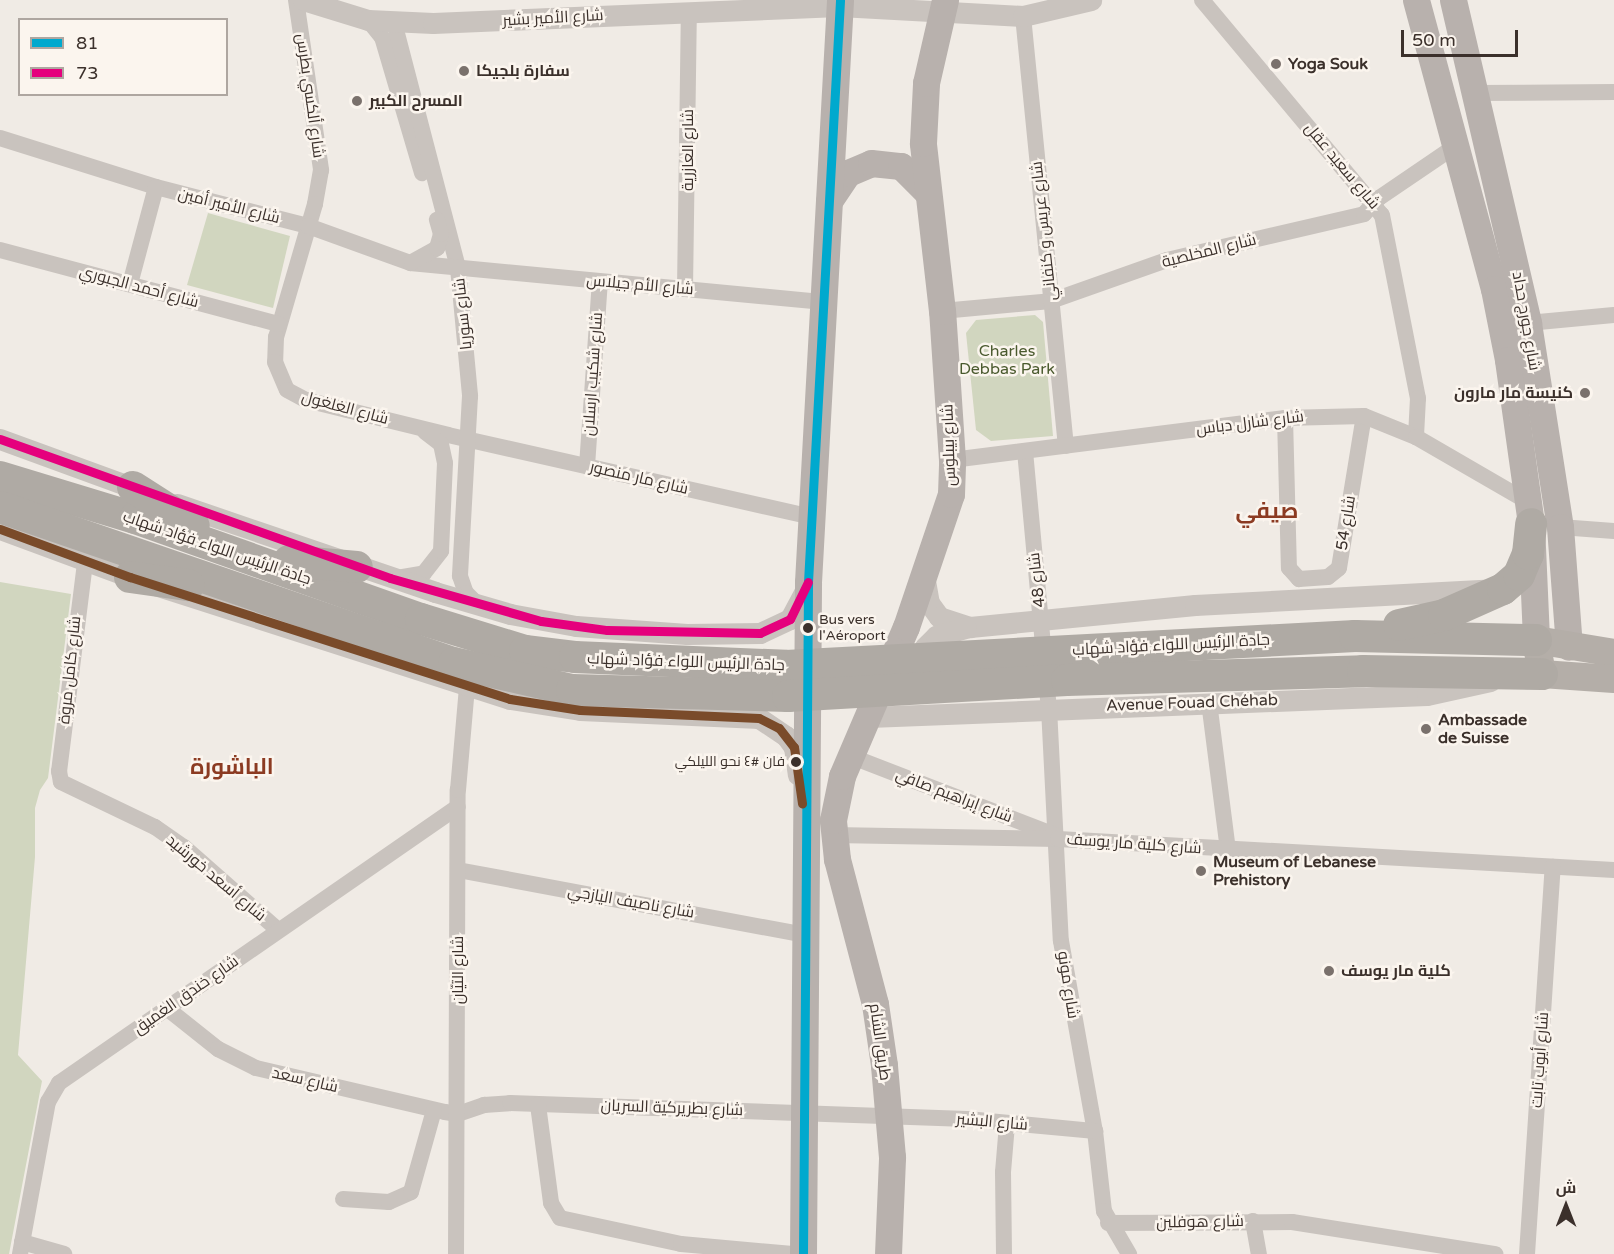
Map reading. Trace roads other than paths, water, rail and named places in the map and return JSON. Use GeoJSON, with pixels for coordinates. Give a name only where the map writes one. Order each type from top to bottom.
{"type":"FeatureCollection","features":[{"type":"Feature","properties":{"kind":"highway","name":"جادة الرئيس اللواء فؤاد شهاب"},"geometry":{"type":"LineString","coordinates":[[0,477],[135,518],[243,557],[416,633],[518,681],[572,690],[638,694],[788,696],[1067,680],[1363,671],[1539,674],[1614,679]]}},
{"type":"Feature","properties":{"kind":"highway"},"geometry":{"type":"LineString","coordinates":[[133,487],[243,557],[357,567]]}},
{"type":"Feature","properties":{"kind":"highway","name":"جادة الرئيس اللواء فؤاد شهاب"},"geometry":{"type":"LineString","coordinates":[[0,507],[132,565],[416,633],[525,651],[638,663],[786,666],[905,662],[1355,636],[1536,640],[1569,648],[1614,653]]}},
{"type":"Feature","properties":{"kind":"highway"},"geometry":{"type":"LineString","coordinates":[[1355,636],[1443,615],[1503,590],[1519,575],[1540,518]]}},
{"type":"Feature","properties":{"kind":"highway"},"geometry":{"type":"LineString","coordinates":[[252,593],[351,648]]}},
{"type":"Feature","properties":{"kind":"highway"},"geometry":{"type":"LineString","coordinates":[[1536,640],[1539,674]]}},
{"type":"Feature","properties":{"kind":"highway"},"geometry":{"type":"LineString","coordinates":[[1539,674],[1569,648]]}},
{"type":"Feature","properties":{"kind":"main road","name":"شارع جورج حداد"},"geometry":{"type":"LineString","coordinates":[[1416,0],[1498,311],[1569,648]]}},
{"type":"Feature","properties":{"kind":"main road","name":"شارع جورج حداد"},"geometry":{"type":"LineString","coordinates":[[1453,0],[1473,93],[1511,237],[1528,323],[1540,518],[1536,640]]}},
{"type":"Feature","properties":{"kind":"main road"},"geometry":{"type":"LineString","coordinates":[[803,1254],[808,582],[821,302],[840,3]]}},
{"type":"Feature","properties":{"kind":"main road","name":"شارع بيبلوس"},"geometry":{"type":"LineString","coordinates":[[833,835],[837,790],[869,717],[947,513],[952,460],[942,311],[927,192],[924,102],[944,5]]}},
{"type":"Feature","properties":{"kind":"main road"},"geometry":{"type":"LineString","coordinates":[[829,201],[848,173],[871,163],[902,166],[927,192]]}},
{"type":"Feature","properties":{"kind":"main road","name":"طريق الشام"},"geometry":{"type":"LineString","coordinates":[[833,835],[875,1004],[889,1115],[892,1176],[888,1254]]}},
{"type":"Feature","properties":{"kind":"street","name":"شارع ألكسي بطرس"},"geometry":{"type":"LineString","coordinates":[[296,0],[320,154],[319,188],[308,226]]}},
{"type":"Feature","properties":{"kind":"street","name":"شارع الأمير بشير"},"geometry":{"type":"LineString","coordinates":[[303,0],[368,20],[394,22],[840,3],[944,5],[1023,16],[1091,0]]}},
{"type":"Feature","properties":{"kind":"street","name":"شارع سعيد عقل"},"geometry":{"type":"LineString","coordinates":[[1202,0],[1374,203],[1385,225],[1418,398],[1416,437]]}},
{"type":"Feature","properties":{"kind":"street","name":"شارع العازرية"},"geometry":{"type":"LineString","coordinates":[[686,289],[688,11]]}},
{"type":"Feature","properties":{"kind":"street","name":"شارع عريس و كنفاني"},"geometry":{"type":"LineString","coordinates":[[1023,16],[1066,446]]}},
{"type":"Feature","properties":{"kind":"street"},"geometry":{"type":"LineString","coordinates":[[368,20],[382,37],[441,234],[435,251],[410,263]]}},
{"type":"Feature","properties":{"kind":"street","name":"شارع سوريا"},"geometry":{"type":"LineString","coordinates":[[394,22],[458,268],[470,396],[460,576],[466,593],[481,606]]}},
{"type":"Feature","properties":{"kind":"street"},"geometry":{"type":"LineString","coordinates":[[1473,93],[1614,92]]}},
{"type":"Feature","properties":{"kind":"street","name":"شارع الأمير أمين"},"geometry":{"type":"LineString","coordinates":[[0,138],[156,187],[308,226],[410,263],[458,268]]}},
{"type":"Feature","properties":{"kind":"street","name":"شارع المخلصية"},"geometry":{"type":"LineString","coordinates":[[942,311],[1052,301],[1167,260],[1364,214],[1374,203],[1456,145]]}},
{"type":"Feature","properties":{"kind":"street"},"geometry":{"type":"LineString","coordinates":[[130,284],[156,187]]}},
{"type":"Feature","properties":{"kind":"street","name":"شارع الغلغول"},"geometry":{"type":"LineString","coordinates":[[308,226],[278,324],[275,362],[287,390],[306,400],[466,439]]}},
{"type":"Feature","properties":{"kind":"street","name":"شارع أحمد الجبوري"},"geometry":{"type":"LineString","coordinates":[[0,250],[278,324]]}},
{"type":"Feature","properties":{"kind":"street","name":"شارع الأم جيلاس"},"geometry":{"type":"LineString","coordinates":[[458,268],[821,302]]}},
{"type":"Feature","properties":{"kind":"street","name":"شارع شكيب ارسلان"},"geometry":{"type":"LineString","coordinates":[[587,466],[600,281]]}},
{"type":"Feature","properties":{"kind":"street"},"geometry":{"type":"LineString","coordinates":[[1528,323],[1614,315]]}},
{"type":"Feature","properties":{"kind":"street","name":"شارع شارل دباس"},"geometry":{"type":"LineString","coordinates":[[952,460],[1285,418],[1364,416],[1416,437],[1540,518]]}},
{"type":"Feature","properties":{"kind":"street","name":"شارع 54"},"geometry":{"type":"LineString","coordinates":[[1285,418],[1289,568],[1299,579],[1328,577],[1339,568],[1364,416]]}},
{"type":"Feature","properties":{"kind":"street"},"geometry":{"type":"LineString","coordinates":[[390,578],[424,573],[435,563],[442,544],[444,451],[433,435],[405,424]]}},
{"type":"Feature","properties":{"kind":"street"},"geometry":{"type":"LineString","coordinates":[[0,439],[390,578],[481,606],[576,626],[687,634],[751,634],[776,629],[796,611],[808,582]]}},
{"type":"Feature","properties":{"kind":"street","name":"شارع مار منصور"},"geometry":{"type":"LineString","coordinates":[[466,439],[811,517]]}},
{"type":"Feature","properties":{"kind":"street","name":"شارع 48"},"geometry":{"type":"LineString","coordinates":[[1024,452],[1049,708]]}},
{"type":"Feature","properties":{"kind":"street"},"geometry":{"type":"LineString","coordinates":[[1540,518],[1614,531]]}},
{"type":"Feature","properties":{"kind":"street"},"geometry":{"type":"LineString","coordinates":[[0,529],[86,563],[132,565],[351,648],[467,687],[556,708],[684,715],[744,715],[779,728],[794,747],[805,832]]}},
{"type":"Feature","properties":{"kind":"street","name":"شارع كامل مروة"},"geometry":{"type":"LineString","coordinates":[[59,778],[86,563]]}},
{"type":"Feature","properties":{"kind":"street"},"geometry":{"type":"LineString","coordinates":[[924,575],[929,603],[939,617],[970,627]]}},
{"type":"Feature","properties":{"kind":"street"},"geometry":{"type":"LineString","coordinates":[[965,712],[939,702],[927,692],[920,678],[919,662],[925,647],[936,636],[970,627],[1041,618],[1195,605],[1503,590]]}},
{"type":"Feature","properties":{"kind":"street"},"geometry":{"type":"LineString","coordinates":[[684,715],[706,699],[711,679],[705,653],[687,634]]}},
{"type":"Feature","properties":{"kind":"street","name":"Avenue Fouad Chéhab"},"geometry":{"type":"LineString","coordinates":[[869,717],[1049,708],[1427,695],[1539,674]]}},
{"type":"Feature","properties":{"kind":"street","name":"شارع التيّان"},"geometry":{"type":"LineString","coordinates":[[456,1254],[458,799],[467,687]]}},
{"type":"Feature","properties":{"kind":"street"},"geometry":{"type":"LineString","coordinates":[[1209,702],[1227,851]]}},
{"type":"Feature","properties":{"kind":"street","name":"شارع مونو"},"geometry":{"type":"LineString","coordinates":[[1049,708],[1058,838],[1061,941],[1095,1131],[1108,1223],[1129,1254]]}},
{"type":"Feature","properties":{"kind":"street","name":"شارع إبراهيم صافي"},"geometry":{"type":"LineString","coordinates":[[850,756],[1058,838]]}},
{"type":"Feature","properties":{"kind":"street","name":"شارع أسعد خورشيد"},"geometry":{"type":"LineString","coordinates":[[59,778],[74,791],[146,823],[184,847],[278,930]]}},
{"type":"Feature","properties":{"kind":"street","name":"شارع خندق الغميق"},"geometry":{"type":"LineString","coordinates":[[21,1248],[52,1092],[74,1071],[169,1010],[458,799]]}},
{"type":"Feature","properties":{"kind":"street","name":"شارع كلية مار يوسف"},"geometry":{"type":"LineString","coordinates":[[833,835],[1058,838],[1227,851],[1614,870]]}},
{"type":"Feature","properties":{"kind":"street","name":"شارع أيوب تابت"},"geometry":{"type":"LineString","coordinates":[[1527,1254],[1553,867]]}},
{"type":"Feature","properties":{"kind":"street","name":"شارع ناصيف اليازجي"},"geometry":{"type":"LineString","coordinates":[[458,870],[805,935]]}},
{"type":"Feature","properties":{"kind":"street","name":"شارع سعد"},"geometry":{"type":"LineString","coordinates":[[169,1010],[218,1049],[256,1068],[458,1114]]}},
{"type":"Feature","properties":{"kind":"street","name":"شارع بطريركية السريان"},"geometry":{"type":"LineString","coordinates":[[458,1114],[497,1103],[889,1115]]}},
{"type":"Feature","properties":{"kind":"street"},"geometry":{"type":"LineString","coordinates":[[538,1105],[551,1203],[560,1218],[680,1249],[794,1254]]}},
{"type":"Feature","properties":{"kind":"street"},"geometry":{"type":"LineString","coordinates":[[343,1199],[389,1202],[411,1192],[434,1110]]}},
{"type":"Feature","properties":{"kind":"street","name":"شارع البشير"},"geometry":{"type":"LineString","coordinates":[[889,1115],[1095,1131]]}},
{"type":"Feature","properties":{"kind":"street"},"geometry":{"type":"LineString","coordinates":[[1005,1254],[1003,1172],[1007,1124]]}},
{"type":"Feature","properties":{"kind":"street"},"geometry":{"type":"LineString","coordinates":[[1253,1221],[1259,1254]]}},
{"type":"Feature","properties":{"kind":"street","name":"شارع هوفلين"},"geometry":{"type":"LineString","coordinates":[[1108,1223],[1292,1222],[1495,1254]]}},
{"type":"Feature","properties":{"kind":"street"},"geometry":{"type":"LineString","coordinates":[[21,1248],[64,1254]]}},
{"type":"Feature","properties":{"kind":"place","name":"Yoga Souk"},"geometry":{"type":"Point","coordinates":[1276,64]}},
{"type":"Feature","properties":{"kind":"place","name":"سفارة بلجيكا"},"geometry":{"type":"Point","coordinates":[464,71]}},
{"type":"Feature","properties":{"kind":"place","name":"المسرح الكبير"},"geometry":{"type":"Point","coordinates":[357,101]}},
{"type":"Feature","properties":{"kind":"place","name":"كنيسة مار مارون"},"geometry":{"type":"Point","coordinates":[1585,393]}},
{"type":"Feature","properties":{"kind":"place","name":"Bus vers l'Aéroport"},"geometry":{"type":"Point","coordinates":[808,628]}},
{"type":"Feature","properties":{"kind":"place","name":"Ambassade de Suisse"},"geometry":{"type":"Point","coordinates":[1426,729]}},
{"type":"Feature","properties":{"kind":"place","name":"فان #٤ نحو الليلكي"},"geometry":{"type":"Point","coordinates":[796,762]}},
{"type":"Feature","properties":{"kind":"place","name":"Museum of Lebanese Prehistory"},"geometry":{"type":"Point","coordinates":[1201,871]}},
{"type":"Feature","properties":{"kind":"place","name":"كلية مار يوسف"},"geometry":{"type":"Point","coordinates":[1329,971]}},
{"type":"Feature","properties":{"kind":"district","name":"صيفي"},"geometry":{"type":"Point","coordinates":[1267,512]}},
{"type":"Feature","properties":{"kind":"district","name":"الباشورة"},"geometry":{"type":"Point","coordinates":[232,768]}},
{"type":"Feature","properties":{"kind":"park label","name":"Charles Debbas Park"},"geometry":{"type":"Point","coordinates":[1007,360]}}]}
